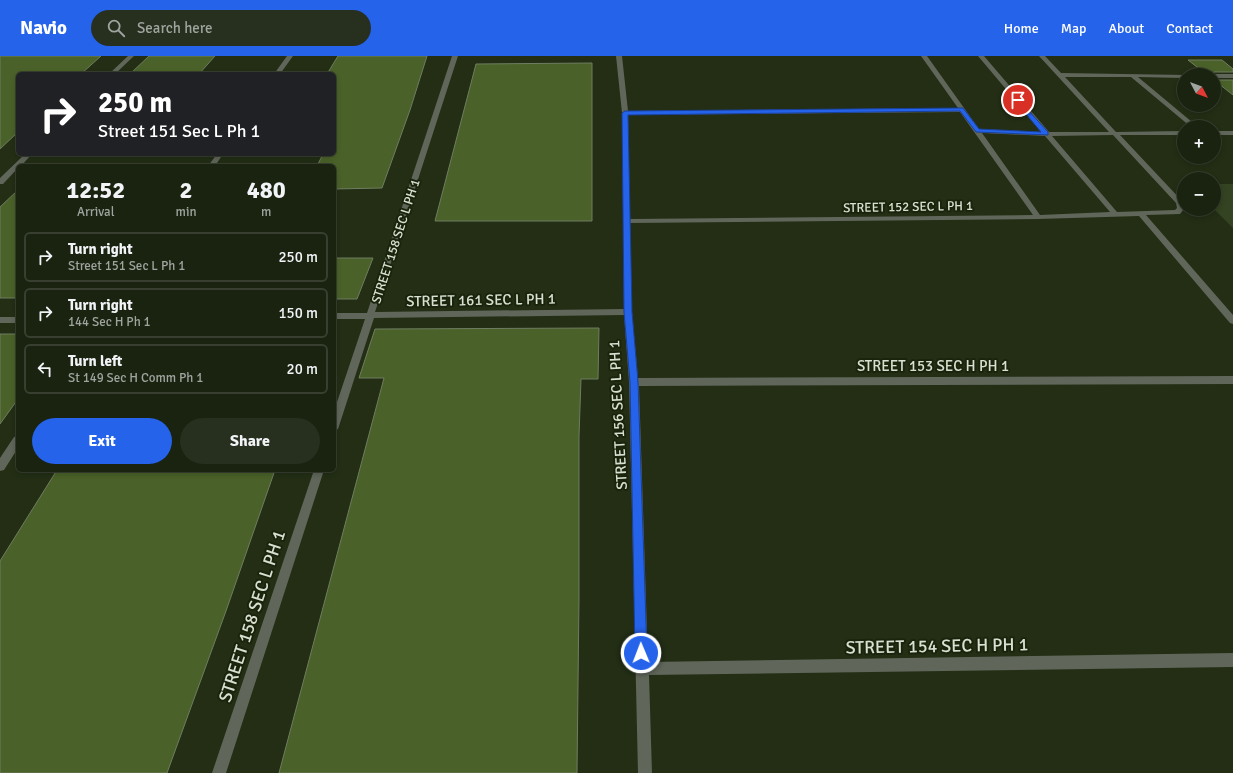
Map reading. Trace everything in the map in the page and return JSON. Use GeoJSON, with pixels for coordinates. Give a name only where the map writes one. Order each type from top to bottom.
{"type":"FeatureCollection","features":[{"type":"Feature","properties":{"kind":"street"},"geometry":{"type":"LineString","coordinates":[[114,72],[131,56]]}},
{"type":"Feature","properties":{"kind":"street"},"geometry":{"type":"LineString","coordinates":[[278,72],[290,56]]}},
{"type":"Feature","properties":{"kind":"street","name":"STREET 158 SEC L PH 1"},"geometry":{"type":"LineString","coordinates":[[336,420],[455,56]]}},
{"type":"Feature","properties":{"kind":"street","name":"STREET 156 SEC L PH 1"},"geometry":{"type":"LineString","coordinates":[[619,56],[625,113],[628,312],[634,382],[645,773]]}},
{"type":"Feature","properties":{"kind":"street"},"geometry":{"type":"LineString","coordinates":[[924,56],[1038,217]]}},
{"type":"Feature","properties":{"kind":"street"},"geometry":{"type":"LineString","coordinates":[[981,56],[1116,215]]}},
{"type":"Feature","properties":{"kind":"street"},"geometry":{"type":"LineString","coordinates":[[1042,56],[1114,133]]}},
{"type":"Feature","properties":{"kind":"street"},"geometry":{"type":"LineString","coordinates":[[1059,75],[1177,76]]}},
{"type":"Feature","properties":{"kind":"street"},"geometry":{"type":"LineString","coordinates":[[1133,76],[1186,120]]}},
{"type":"Feature","properties":{"kind":"street"},"geometry":{"type":"LineString","coordinates":[[1221,76],[1233,76]]}},
{"type":"Feature","properties":{"kind":"street"},"geometry":{"type":"LineString","coordinates":[[625,113],[961,110]]}},
{"type":"Feature","properties":{"kind":"street"},"geometry":{"type":"LineString","coordinates":[[978,131],[1046,134],[1177,133]]}},
{"type":"Feature","properties":{"kind":"street","name":"STREET 152 SEC L PH 1"},"geometry":{"type":"LineString","coordinates":[[627,221],[1038,217],[1176,212],[1181,208],[1179,202],[1114,133]]}},
{"type":"Feature","properties":{"kind":"street"},"geometry":{"type":"LineString","coordinates":[[1221,133],[1233,133]]}},
{"type":"Feature","properties":{"kind":"street"},"geometry":{"type":"LineString","coordinates":[[19,164],[27,156]]}},
{"type":"Feature","properties":{"kind":"street"},"geometry":{"type":"LineString","coordinates":[[0,182],[16,167]]}},
{"type":"Feature","properties":{"kind":"street"},"geometry":{"type":"LineString","coordinates":[[1142,214],[1233,321]]}},
{"type":"Feature","properties":{"kind":"street","name":"STREET 161 SEC L PH 1"},"geometry":{"type":"LineString","coordinates":[[336,316],[628,312]]}},
{"type":"Feature","properties":{"kind":"street"},"geometry":{"type":"LineString","coordinates":[[0,320],[16,320]]}},
{"type":"Feature","properties":{"kind":"street","name":"STREET 153 SEC H PH 1"},"geometry":{"type":"LineString","coordinates":[[634,382],[1233,380]]}},
{"type":"Feature","properties":{"kind":"street"},"geometry":{"type":"LineString","coordinates":[[0,466],[16,443]]}},
{"type":"Feature","properties":{"kind":"street","name":"STREET 158 SEC L PH 1"},"geometry":{"type":"LineString","coordinates":[[219,773],[318,472]]}},
{"type":"Feature","properties":{"kind":"street","name":"STREET 154 SEC H PH 1"},"geometry":{"type":"LineString","coordinates":[[642,669],[1233,660]]}},
{"type":"Feature","properties":{"kind":"green space"},"geometry":{"type":"Polygon","coordinates":[[[1221,184],[1233,184],[1233,228],[1221,216],[1221,184]]]}},
{"type":"Feature","properties":{"kind":"building"},"geometry":{"type":"Polygon","coordinates":[[[0,56],[101,56],[83,72],[16,72],[16,134],[0,149],[0,56]]]}},
{"type":"Feature","properties":{"kind":"building"},"geometry":{"type":"Polygon","coordinates":[[[149,56],[215,56],[201,72],[132,72],[149,56]]]}},
{"type":"Feature","properties":{"kind":"building"},"geometry":{"type":"Polygon","coordinates":[[[338,56],[427,56],[410,110],[382,188],[336,189],[336,164],[318,164],[322,156],[336,156],[336,72],[328,72],[338,56]]]}},
{"type":"Feature","properties":{"kind":"building"},"geometry":{"type":"Polygon","coordinates":[[[1188,60],[1222,60],[1233,69],[1233,72],[1221,72],[1221,68],[1198,68],[1188,60]]]}},
{"type":"Feature","properties":{"kind":"building"},"geometry":{"type":"Polygon","coordinates":[[[592,63],[592,221],[435,221],[476,64],[592,63]]]}},
{"type":"Feature","properties":{"kind":"building"},"geometry":{"type":"Polygon","coordinates":[[[1221,80],[1233,80],[1233,95],[1221,86],[1221,80]]]}},
{"type":"Feature","properties":{"kind":"building"},"geometry":{"type":"Polygon","coordinates":[[[16,192],[16,298],[0,298],[0,207],[16,192]]]}},
{"type":"Feature","properties":{"kind":"building"},"geometry":{"type":"Polygon","coordinates":[[[336,258],[373,258],[357,299],[336,299],[336,258]]]}},
{"type":"Feature","properties":{"kind":"building"},"geometry":{"type":"Polygon","coordinates":[[[599,328],[598,379],[581,379],[579,436],[577,773],[279,773],[384,378],[359,378],[375,329],[599,328]]]}},
{"type":"Feature","properties":{"kind":"building"},"geometry":{"type":"Polygon","coordinates":[[[0,334],[16,334],[16,402],[0,424],[0,334]]]}},
{"type":"Feature","properties":{"kind":"building"},"geometry":{"type":"Polygon","coordinates":[[[56,472],[274,472],[167,773],[0,773],[0,561],[56,472]]]}},
{"type":"Feature","properties":{"kind":"route"},"geometry":{"type":"LineString","coordinates":[[641,653],[634,382],[628,312],[625,113],[961,110],[978,131],[1046,134],[1018,100]]}}]}
